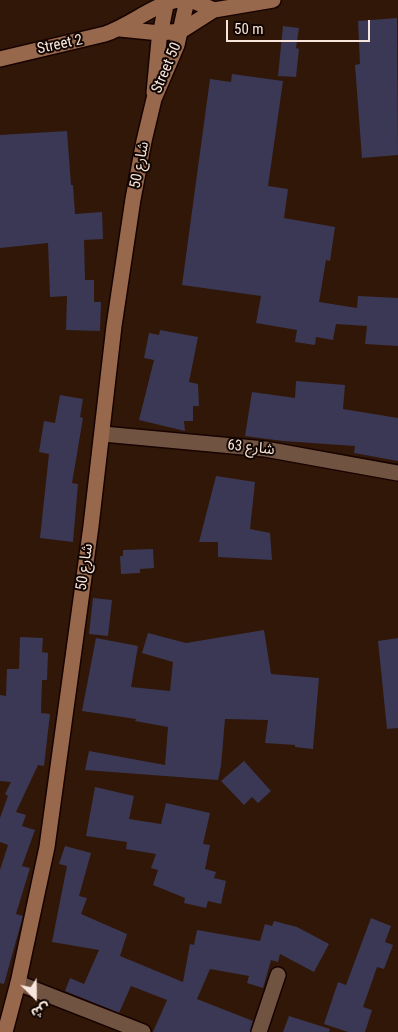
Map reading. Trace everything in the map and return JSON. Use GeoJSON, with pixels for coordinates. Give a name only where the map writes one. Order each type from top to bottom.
{"type":"FeatureCollection","features":[{"type":"Feature","properties":{"kind":"street","name":"Street 50"},"geometry":{"type":"LineString","coordinates":[[154,100],[171,64],[181,31],[187,0]]}},
{"type":"Feature","properties":{"kind":"street"},"geometry":{"type":"LineString","coordinates":[[191,0],[214,10]]}},
{"type":"Feature","properties":{"kind":"street"},"geometry":{"type":"LineString","coordinates":[[181,31],[214,10],[272,0]]}},
{"type":"Feature","properties":{"kind":"street","name":"Street 50"},"geometry":{"type":"LineString","coordinates":[[154,100],[154,76],[160,32],[171,1]]}},
{"type":"Feature","properties":{"kind":"street","name":"Street 2"},"geometry":{"type":"LineString","coordinates":[[0,59],[93,38],[120,29],[171,1]]}},
{"type":"Feature","properties":{"kind":"street","name":"Street 2"},"geometry":{"type":"LineString","coordinates":[[120,29],[160,32],[181,31]]}},
{"type":"Feature","properties":{"kind":"street","name":"شارع 50"},"geometry":{"type":"LineString","coordinates":[[5,1032],[18,983],[47,847],[102,434],[114,326],[133,199],[154,100]]}},
{"type":"Feature","properties":{"kind":"street","name":"شارع 63"},"geometry":{"type":"LineString","coordinates":[[102,434],[265,449],[398,473]]}},
{"type":"Feature","properties":{"kind":"street"},"geometry":{"type":"LineString","coordinates":[[259,1032],[278,975]]}},
{"type":"Feature","properties":{"kind":"street"},"geometry":{"type":"LineString","coordinates":[[18,983],[143,1032]]}},
{"type":"Feature","properties":{"kind":"building"},"geometry":{"type":"Polygon","coordinates":[[[397,18],[398,155],[362,158],[355,65],[360,64],[358,21],[397,18]]]}},
{"type":"Feature","properties":{"kind":"building"},"geometry":{"type":"Polygon","coordinates":[[[283,26],[299,28],[296,48],[299,49],[296,77],[278,76],[283,26]]]}},
{"type":"Feature","properties":{"kind":"building"},"geometry":{"type":"Polygon","coordinates":[[[232,74],[283,81],[268,186],[288,189],[284,218],[335,227],[330,261],[326,260],[319,302],[357,308],[358,296],[398,298],[398,346],[365,344],[367,326],[336,324],[333,340],[316,337],[315,345],[295,342],[297,330],[256,323],[261,296],[182,285],[210,79],[231,82],[232,74]]]}},
{"type":"Feature","properties":{"kind":"building"},"geometry":{"type":"Polygon","coordinates":[[[67,131],[75,214],[102,212],[103,239],[84,240],[85,280],[94,280],[94,302],[101,302],[100,331],[66,330],[67,296],[50,297],[48,243],[0,248],[0,135],[67,131]]]}},
{"type":"Feature","properties":{"kind":"building"},"geometry":{"type":"Polygon","coordinates":[[[160,330],[198,337],[189,382],[198,384],[199,406],[193,406],[193,421],[184,421],[185,431],[139,420],[154,360],[144,358],[149,333],[159,335],[160,330]]]}},
{"type":"Feature","properties":{"kind":"building"},"geometry":{"type":"Polygon","coordinates":[[[296,381],[345,385],[343,409],[398,418],[398,461],[354,453],[355,446],[283,441],[245,436],[252,392],[295,398],[296,381]]]}},
{"type":"Feature","properties":{"kind":"building"},"geometry":{"type":"Polygon","coordinates":[[[60,395],[83,399],[80,417],[83,418],[72,483],[78,484],[73,542],[40,538],[49,454],[39,452],[44,421],[55,423],[60,395]]]}},
{"type":"Feature","properties":{"kind":"building"},"geometry":{"type":"Polygon","coordinates":[[[216,476],[255,482],[250,529],[270,533],[272,560],[218,557],[218,542],[199,542],[216,476]]]}},
{"type":"Feature","properties":{"kind":"building"},"geometry":{"type":"Polygon","coordinates":[[[153,549],[154,568],[140,569],[140,573],[121,574],[120,556],[123,556],[123,550],[153,549]]]}},
{"type":"Feature","properties":{"kind":"building"},"geometry":{"type":"Polygon","coordinates":[[[93,598],[112,600],[108,636],[89,634],[93,598]]]}},
{"type":"Feature","properties":{"kind":"building"},"geometry":{"type":"Polygon","coordinates":[[[264,630],[271,674],[319,678],[313,749],[295,747],[295,745],[265,743],[268,720],[225,719],[218,780],[85,770],[89,751],[165,765],[168,727],[135,721],[136,719],[82,711],[96,638],[138,646],[131,687],[170,691],[173,662],[142,653],[148,633],[186,643],[264,630]]]}},
{"type":"Feature","properties":{"kind":"building"},"geometry":{"type":"Polygon","coordinates":[[[20,637],[43,638],[42,652],[48,653],[47,680],[42,680],[41,713],[50,714],[44,766],[38,765],[16,812],[26,815],[22,826],[35,830],[22,866],[30,868],[16,914],[23,916],[4,984],[0,983],[0,870],[8,845],[0,842],[0,818],[8,796],[5,794],[11,782],[0,781],[0,695],[6,696],[7,669],[19,669],[20,637]]]}},
{"type":"Feature","properties":{"kind":"building"},"geometry":{"type":"Polygon","coordinates":[[[398,638],[398,728],[387,729],[378,641],[398,638]]]}},
{"type":"Feature","properties":{"kind":"building"},"geometry":{"type":"Polygon","coordinates":[[[244,761],[271,791],[258,803],[252,797],[244,805],[221,781],[244,761]]]}},
{"type":"Feature","properties":{"kind":"building"},"geometry":{"type":"Polygon","coordinates":[[[95,787],[134,796],[129,819],[161,824],[166,803],[210,813],[203,844],[210,845],[205,869],[216,872],[214,878],[226,881],[221,904],[208,901],[206,908],[184,903],[185,898],[153,885],[158,870],[151,868],[156,854],[126,849],[127,842],[86,836],[95,787]]]}},
{"type":"Feature","properties":{"kind":"building"},"geometry":{"type":"Polygon","coordinates":[[[65,846],[91,853],[79,896],[87,898],[81,914],[127,934],[120,956],[183,982],[190,944],[194,945],[197,930],[260,941],[265,924],[272,926],[274,921],[297,927],[329,944],[314,972],[280,954],[278,962],[271,960],[263,988],[247,983],[249,976],[210,969],[197,999],[253,1021],[250,1032],[153,1032],[167,1000],[131,986],[119,1013],[65,991],[70,978],[84,984],[99,950],[52,942],[67,866],[59,864],[65,846]]]}},
{"type":"Feature","properties":{"kind":"building"},"geometry":{"type":"Polygon","coordinates":[[[371,918],[391,926],[385,942],[393,945],[384,969],[377,967],[363,1007],[372,1010],[365,1032],[348,1032],[324,1024],[338,982],[346,985],[371,918]]]}},
{"type":"Feature","properties":{"kind":"building"},"geometry":{"type":"Polygon","coordinates":[[[289,1016],[330,1029],[329,1032],[283,1032],[289,1016]]]}}]}
